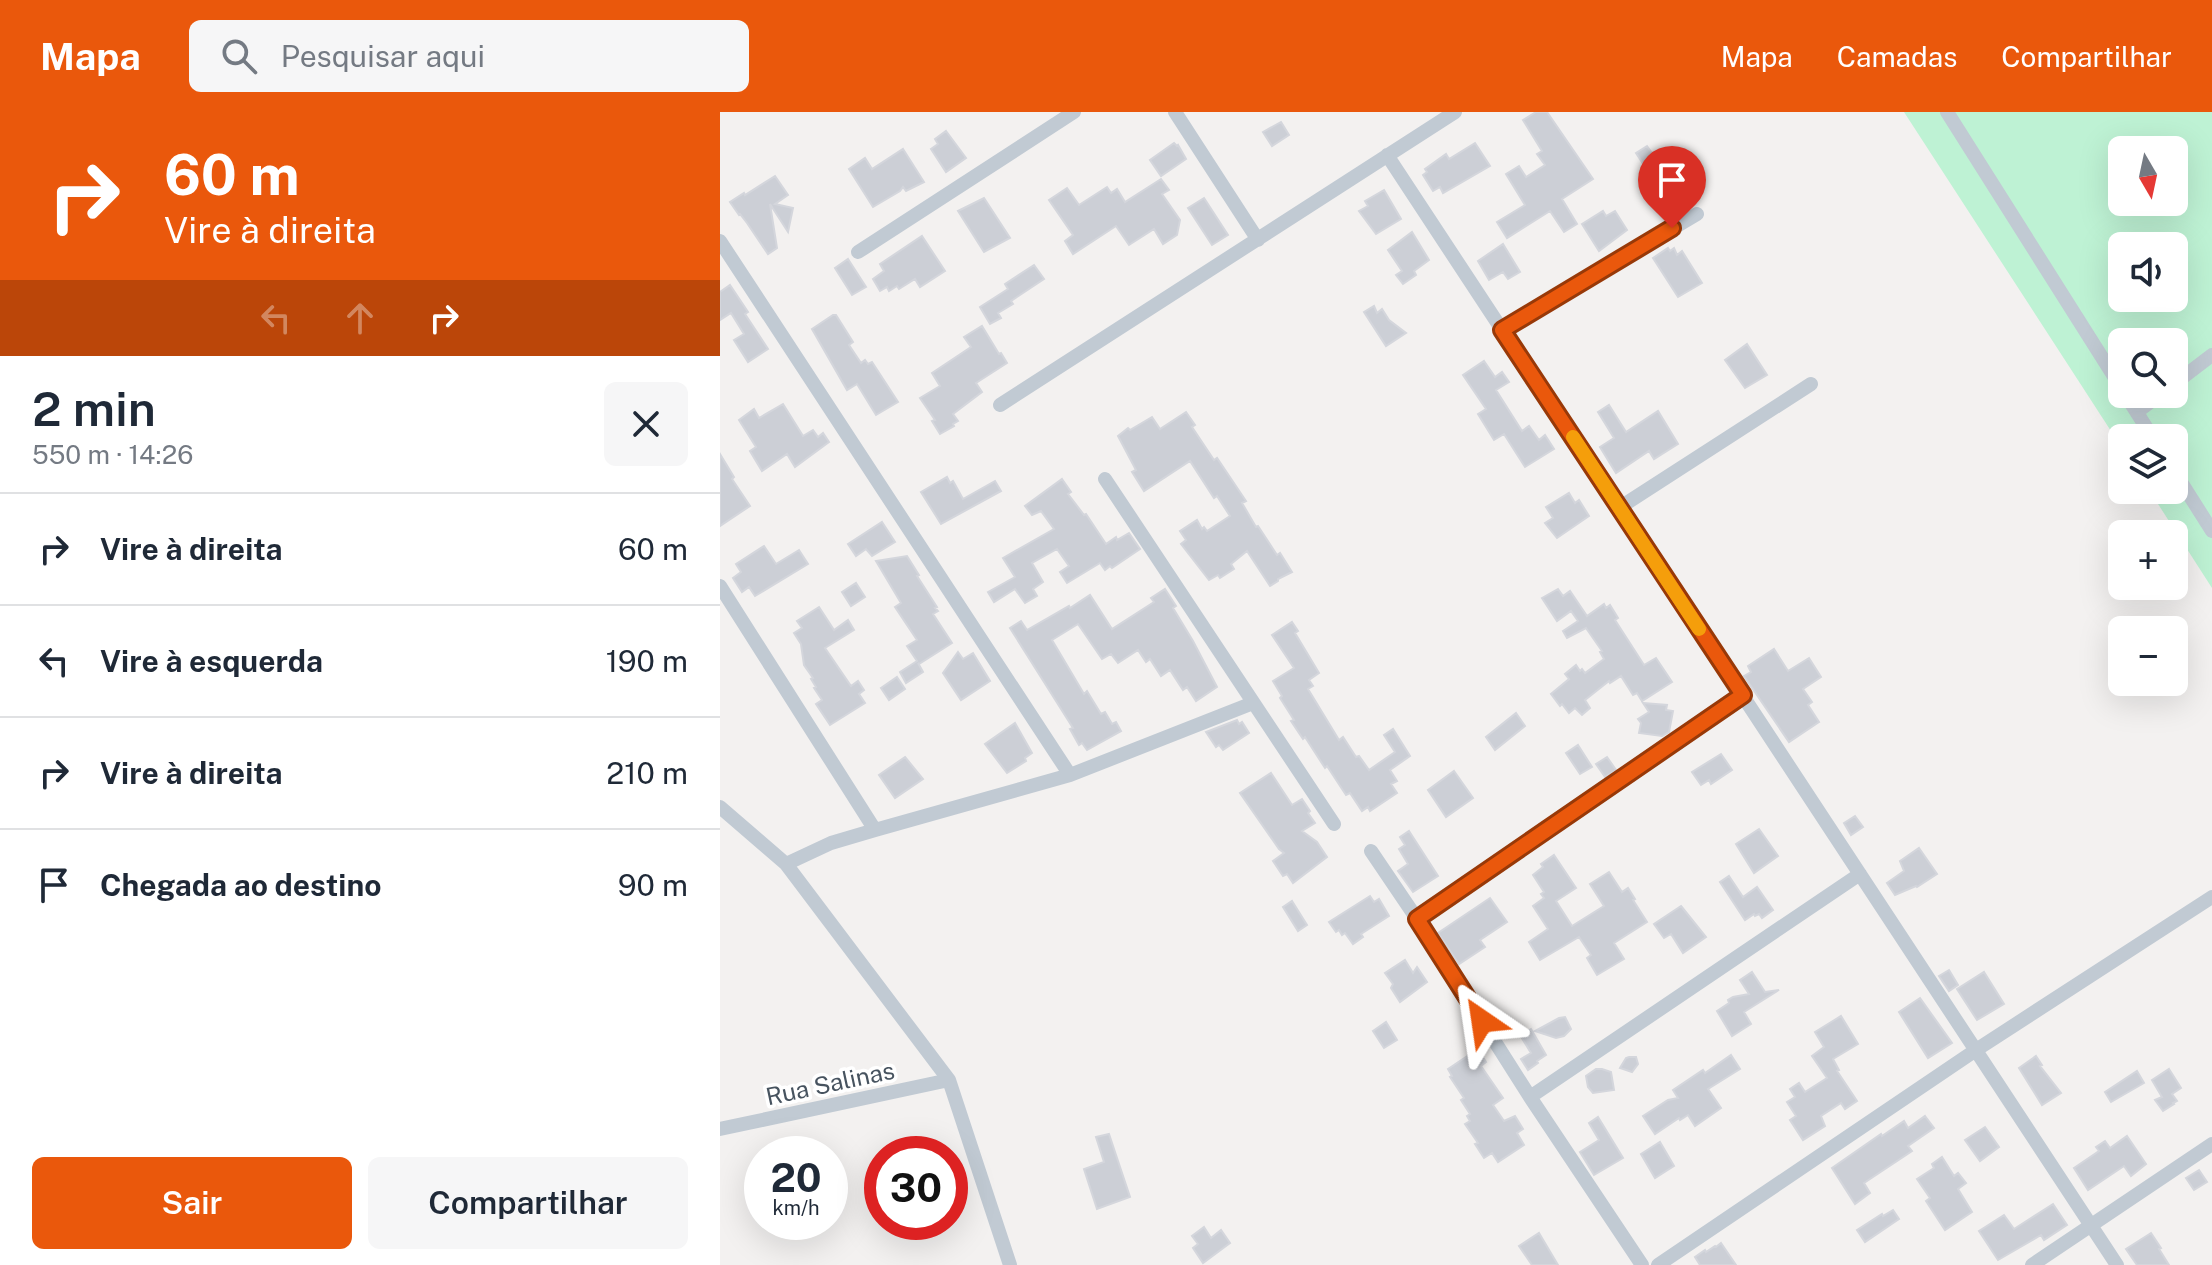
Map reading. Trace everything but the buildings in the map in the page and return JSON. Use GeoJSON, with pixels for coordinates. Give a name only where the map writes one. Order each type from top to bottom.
{"type":"FeatureCollection","features":[{"type":"Feature","properties":{"kind":"street"},"geometry":{"type":"LineString","coordinates":[[858,252],[1074,112]]}},
{"type":"Feature","properties":{"kind":"street"},"geometry":{"type":"LineString","coordinates":[[1175,112],[1258,240]]}},
{"type":"Feature","properties":{"kind":"street"},"geometry":{"type":"LineString","coordinates":[[1000,405],[1455,112]]}},
{"type":"Feature","properties":{"kind":"street"},"geometry":{"type":"LineString","coordinates":[[1947,112],[2108,367]]}},
{"type":"Feature","properties":{"kind":"street"},"geometry":{"type":"LineString","coordinates":[[1387,155],[2117,1265]]}},
{"type":"Feature","properties":{"kind":"street"},"geometry":{"type":"LineString","coordinates":[[1502,330],[1697,214]]}},
{"type":"Feature","properties":{"kind":"street"},"geometry":{"type":"LineString","coordinates":[[720,241],[1070,775]]}},
{"type":"Feature","properties":{"kind":"street"},"geometry":{"type":"LineString","coordinates":[[2188,373],[2212,355]]}},
{"type":"Feature","properties":{"kind":"street"},"geometry":{"type":"LineString","coordinates":[[1619,508],[1811,384]]}},
{"type":"Feature","properties":{"kind":"street"},"geometry":{"type":"LineString","coordinates":[[2134,408],[2144,424]]}},
{"type":"Feature","properties":{"kind":"street"},"geometry":{"type":"LineString","coordinates":[[2137,412],[2142,408]]}},
{"type":"Feature","properties":{"kind":"street"},"geometry":{"type":"LineString","coordinates":[[1105,479],[1334,824]]}},
{"type":"Feature","properties":{"kind":"street"},"geometry":{"type":"LineString","coordinates":[[2188,493],[2212,531]]}},
{"type":"Feature","properties":{"kind":"street"},"geometry":{"type":"LineString","coordinates":[[720,586],[875,830]]}},
{"type":"Feature","properties":{"kind":"street"},"geometry":{"type":"LineString","coordinates":[[1417,919],[1743,695]]}},
{"type":"Feature","properties":{"kind":"street"},"geometry":{"type":"LineString","coordinates":[[786,864],[831,843],[1070,775],[1253,703]]}},
{"type":"Feature","properties":{"kind":"street"},"geometry":{"type":"LineString","coordinates":[[720,807],[786,864],[949,1080],[1010,1265]]}},
{"type":"Feature","properties":{"kind":"street"},"geometry":{"type":"LineString","coordinates":[[1371,851],[1642,1265]]}},
{"type":"Feature","properties":{"kind":"street"},"geometry":{"type":"LineString","coordinates":[[1530,1097],[1860,874]]}},
{"type":"Feature","properties":{"kind":"street"},"geometry":{"type":"LineString","coordinates":[[1658,1265],[1976,1050],[2212,897]]}},
{"type":"Feature","properties":{"kind":"street","name":"Rua Salinas"},"geometry":{"type":"LineString","coordinates":[[720,1129],[949,1080]]}},
{"type":"Feature","properties":{"kind":"street"},"geometry":{"type":"LineString","coordinates":[[2032,1265],[2212,1144]]}},
{"type":"Feature","properties":{"kind":"green space"},"geometry":{"type":"Polygon","coordinates":[[[1904,112],[2212,112],[2212,588],[2188,551],[2188,520],[2168,520],[2158,504],[2188,504],[2188,424],[2108,424],[2108,426],[1904,112]]]}},
{"type":"Feature","properties":{"kind":"slow traffic"},"geometry":{"type":"LineString","coordinates":[[1573,437],[1699,629]]}},
{"type":"Feature","properties":{"kind":"route"},"geometry":{"type":"LineString","coordinates":[[1482,1021],[1417,919],[1743,695],[1502,330],[1672,228]]}}]}
